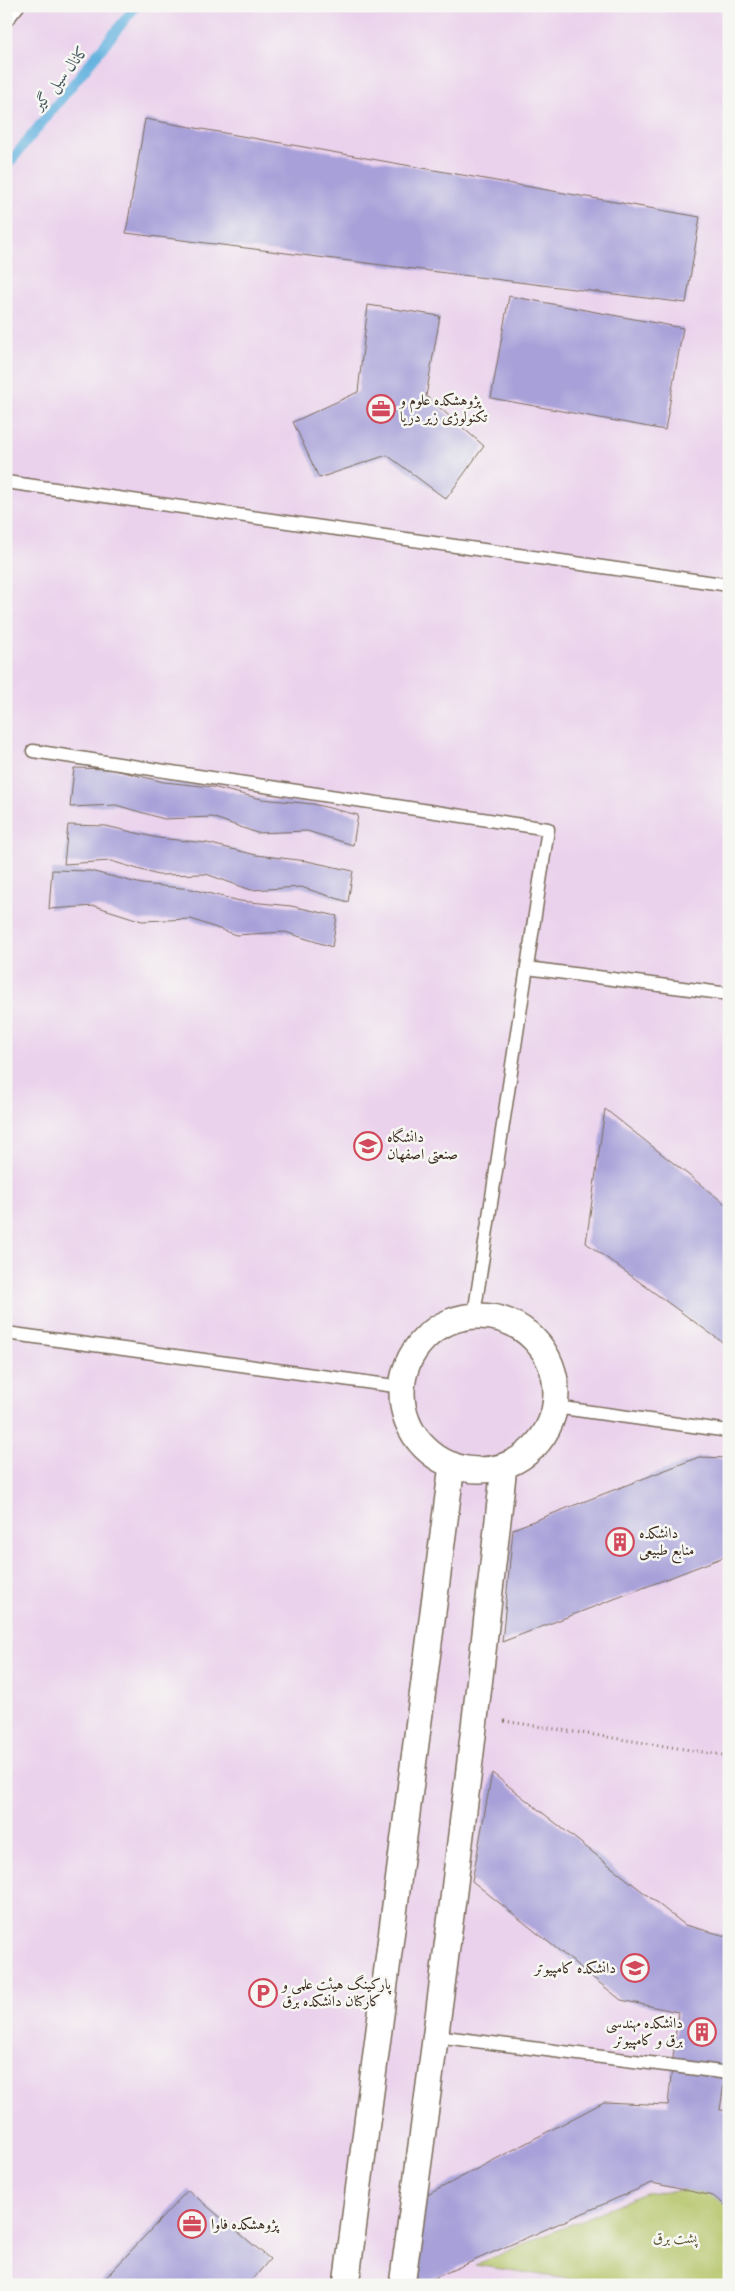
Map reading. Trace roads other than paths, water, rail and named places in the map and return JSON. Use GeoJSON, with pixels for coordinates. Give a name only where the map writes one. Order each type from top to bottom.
{"type":"FeatureCollection","features":[{"type":"Feature","properties":{"kind":"street"},"geometry":{"type":"LineString","coordinates":[[474,1315],[504,1321],[519,1327],[537,1342],[549,1361],[556,1384],[555,1407],[548,1426],[538,1443],[522,1457],[504,1466],[478,1470],[452,1465],[434,1456],[414,1434],[402,1406],[402,1387],[406,1365],[417,1346],[439,1327],[452,1320],[474,1315]]}},
{"type":"Feature","properties":{"kind":"street"},"geometry":{"type":"LineString","coordinates":[[346,2285],[452,1465]]}},
{"type":"Feature","properties":{"kind":"street"},"geometry":{"type":"LineString","coordinates":[[402,2285],[436,2036],[476,1717],[504,1466]]}},
{"type":"Feature","properties":{"kind":"lane"},"geometry":{"type":"LineString","coordinates":[[6,22],[18,6]]}},
{"type":"Feature","properties":{"kind":"lane"},"geometry":{"type":"LineString","coordinates":[[6,482],[729,585]]}},
{"type":"Feature","properties":{"kind":"lane"},"geometry":{"type":"LineString","coordinates":[[33,750],[548,829],[474,1315]]}},
{"type":"Feature","properties":{"kind":"lane"},"geometry":{"type":"LineString","coordinates":[[527,968],[729,994]]}},
{"type":"Feature","properties":{"kind":"lane"},"geometry":{"type":"LineString","coordinates":[[6,1333],[402,1387]]}},
{"type":"Feature","properties":{"kind":"lane"},"geometry":{"type":"LineString","coordinates":[[555,1407],[729,1431]]}},
{"type":"Feature","properties":{"kind":"lane"},"geometry":{"type":"LineString","coordinates":[[436,2036],[729,2073]]}},
{"type":"Feature","properties":{"kind":"waterway","name":"کانال سیل گیر"},"geometry":{"type":"LineString","coordinates":[[6,167],[136,6]]}},
{"type":"Feature","properties":{"kind":"place","name":"پژوهشکده علوم و تکنولوژی زیر دریا"},"geometry":{"type":"Point","coordinates":[381,409]}},
{"type":"Feature","properties":{"kind":"place","name":"دانشگاه صنعتی اصفهان"},"geometry":{"type":"Point","coordinates":[368,1146]}},
{"type":"Feature","properties":{"kind":"place","name":"دانشکده منابع طبیعی"},"geometry":{"type":"Point","coordinates":[620,1542]}},
{"type":"Feature","properties":{"kind":"place","name":"دانشکده کامپیوتر"},"geometry":{"type":"Point","coordinates":[635,1968]}},
{"type":"Feature","properties":{"kind":"place","name":"پارکینگ هیئت علمی و کارکنان دانشکده برق"},"geometry":{"type":"Point","coordinates":[263,1993]}},
{"type":"Feature","properties":{"kind":"place","name":"دانشکده مهندسی برق و کامپیوتر"},"geometry":{"type":"Point","coordinates":[702,2032]}},
{"type":"Feature","properties":{"kind":"place","name":"پژوهشکده فاوا"},"geometry":{"type":"Point","coordinates":[192,2224]}},
{"type":"Feature","properties":{"kind":"park label","name":"پشت برق"},"geometry":{"type":"Point","coordinates":[675,2238]}}]}
